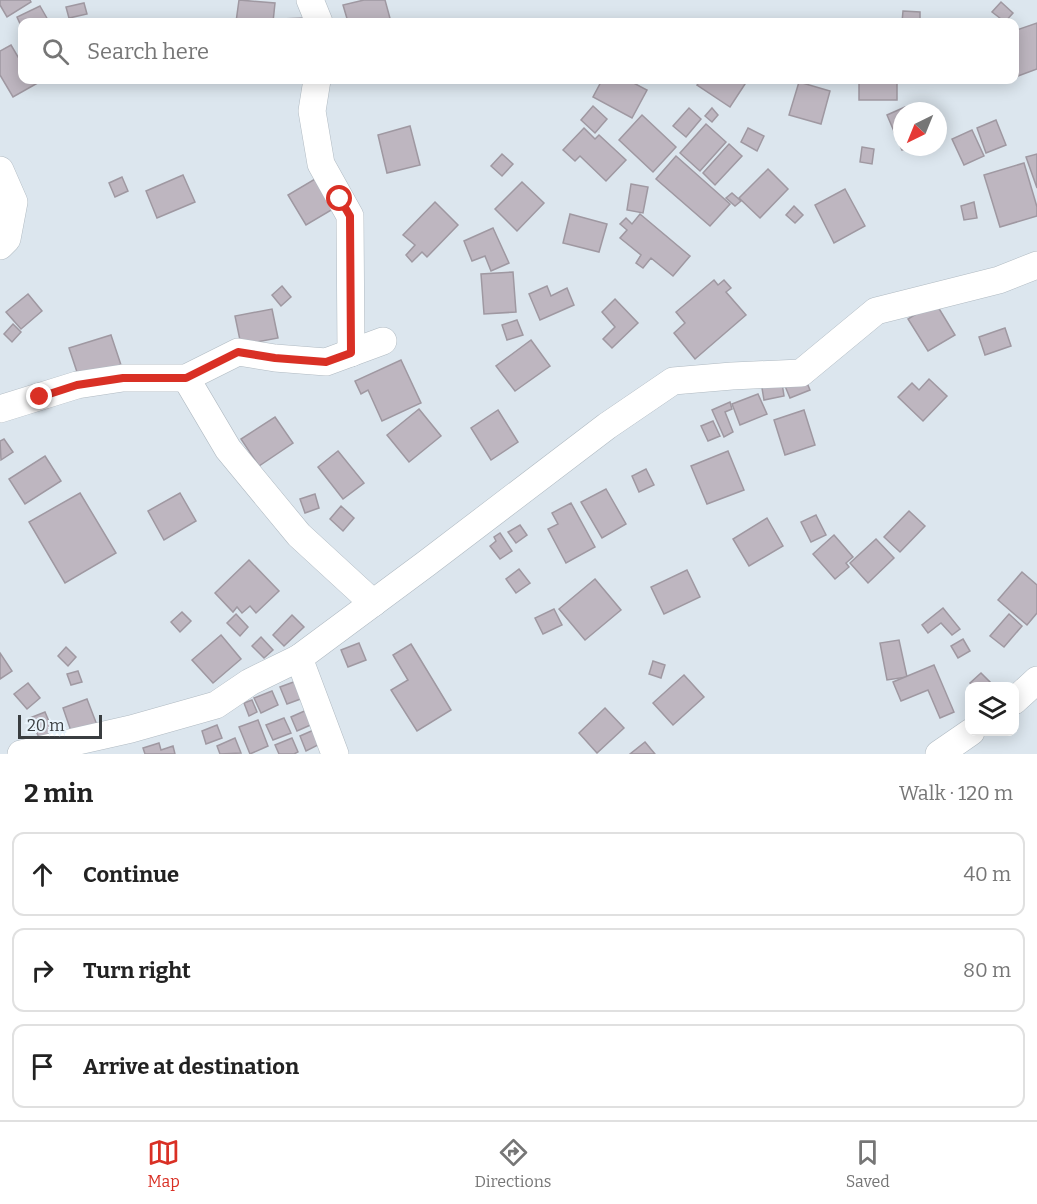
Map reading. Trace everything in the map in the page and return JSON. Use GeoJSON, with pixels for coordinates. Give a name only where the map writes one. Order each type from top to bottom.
{"type":"FeatureCollection","features":[{"type":"Feature","properties":{"kind":"street"},"geometry":{"type":"LineString","coordinates":[[310,0],[317,18]]}},
{"type":"Feature","properties":{"kind":"street"},"geometry":{"type":"LineString","coordinates":[[317,84],[312,111],[321,164],[350,216],[351,353]]}},
{"type":"Feature","properties":{"kind":"street"},"geometry":{"type":"LineString","coordinates":[[0,170],[14,202],[7,239],[0,246]]}},
{"type":"Feature","properties":{"kind":"street"},"geometry":{"type":"LineString","coordinates":[[21,754],[131,729],[216,705],[250,682],[299,658],[607,426],[673,381],[801,373],[876,311],[999,280],[1037,265]]}},
{"type":"Feature","properties":{"kind":"street"},"geometry":{"type":"LineString","coordinates":[[0,409],[77,385],[123,378],[186,378],[238,352],[326,362],[383,340]]}},
{"type":"Feature","properties":{"kind":"street"},"geometry":{"type":"LineString","coordinates":[[186,378],[228,449],[298,535],[373,603]]}},
{"type":"Feature","properties":{"kind":"street"},"geometry":{"type":"LineString","coordinates":[[299,658],[335,754]]}},
{"type":"Feature","properties":{"kind":"street"},"geometry":{"type":"LineString","coordinates":[[1019,696],[1037,680]]}},
{"type":"Feature","properties":{"kind":"street"},"geometry":{"type":"LineString","coordinates":[[939,754],[965,736]]}},
{"type":"Feature","properties":{"kind":"building"},"geometry":{"type":"Polygon","coordinates":[[[0,0],[30,0],[31,2],[7,17],[0,5],[0,0]]]}},
{"type":"Feature","properties":{"kind":"building"},"geometry":{"type":"Polygon","coordinates":[[[239,0],[275,3],[273,18],[237,18],[239,0]]]}},
{"type":"Feature","properties":{"kind":"building"},"geometry":{"type":"Polygon","coordinates":[[[364,0],[385,0],[390,18],[347,18],[343,5],[364,0]]]}},
{"type":"Feature","properties":{"kind":"building"},"geometry":{"type":"Polygon","coordinates":[[[1001,2],[1013,13],[1009,18],[1000,18],[992,12],[1001,2]]]}},
{"type":"Feature","properties":{"kind":"building"},"geometry":{"type":"Polygon","coordinates":[[[84,3],[87,14],[69,18],[66,7],[84,3]]]}},
{"type":"Feature","properties":{"kind":"building"},"geometry":{"type":"Polygon","coordinates":[[[40,6],[47,18],[18,19],[17,17],[40,6]]]}},
{"type":"Feature","properties":{"kind":"building"},"geometry":{"type":"Polygon","coordinates":[[[903,11],[920,12],[920,18],[902,18],[903,11]]]}},
{"type":"Feature","properties":{"kind":"building"},"geometry":{"type":"Polygon","coordinates":[[[1037,23],[1037,69],[1019,76],[1019,29],[1037,23]]]}},
{"type":"Feature","properties":{"kind":"building"},"geometry":{"type":"Polygon","coordinates":[[[11,45],[18,57],[18,84],[36,84],[13,97],[0,75],[0,51],[11,45]]]}},
{"type":"Feature","properties":{"kind":"building"},"geometry":{"type":"Polygon","coordinates":[[[600,84],[636,84],[647,90],[632,118],[593,97],[600,84]]]}},
{"type":"Feature","properties":{"kind":"building"},"geometry":{"type":"Polygon","coordinates":[[[698,84],[745,84],[730,107],[698,84]]]}},
{"type":"Feature","properties":{"kind":"building"},"geometry":{"type":"Polygon","coordinates":[[[798,84],[830,91],[821,124],[789,115],[798,84]]]}},
{"type":"Feature","properties":{"kind":"building"},"geometry":{"type":"Polygon","coordinates":[[[859,84],[897,84],[897,100],[859,100],[859,84]]]}},
{"type":"Feature","properties":{"kind":"building"},"geometry":{"type":"Polygon","coordinates":[[[593,106],[607,119],[595,133],[581,120],[593,106]]]}},
{"type":"Feature","properties":{"kind":"building"},"geometry":{"type":"Polygon","coordinates":[[[689,108],[701,119],[686,137],[673,126],[689,108]]]}},
{"type":"Feature","properties":{"kind":"building"},"geometry":{"type":"Polygon","coordinates":[[[712,108],[718,115],[712,122],[705,116],[712,108]]]}},
{"type":"Feature","properties":{"kind":"building"},"geometry":{"type":"Polygon","coordinates":[[[893,112],[893,129],[887,115],[893,112]]]}},
{"type":"Feature","properties":{"kind":"building"},"geometry":{"type":"Polygon","coordinates":[[[642,115],[676,147],[653,172],[619,140],[642,115]]]}},
{"type":"Feature","properties":{"kind":"building"},"geometry":{"type":"Polygon","coordinates":[[[996,120],[1006,145],[986,153],[977,128],[996,120]]]}},
{"type":"Feature","properties":{"kind":"building"},"geometry":{"type":"Polygon","coordinates":[[[706,124],[726,142],[700,171],[680,153],[706,124]]]}},
{"type":"Feature","properties":{"kind":"building"},"geometry":{"type":"Polygon","coordinates":[[[410,126],[420,165],[387,173],[378,135],[410,126]]]}},
{"type":"Feature","properties":{"kind":"building"},"geometry":{"type":"Polygon","coordinates":[[[584,128],[595,139],[599,135],[626,160],[606,181],[580,156],[575,161],[563,150],[584,128]]]}},
{"type":"Feature","properties":{"kind":"building"},"geometry":{"type":"Polygon","coordinates":[[[748,128],[764,136],[757,151],[741,142],[748,128]]]}},
{"type":"Feature","properties":{"kind":"building"},"geometry":{"type":"Polygon","coordinates":[[[972,130],[984,156],[964,165],[952,139],[972,130]]]}},
{"type":"Feature","properties":{"kind":"building"},"geometry":{"type":"Polygon","coordinates":[[[729,144],[742,156],[715,185],[703,173],[729,144]]]}},
{"type":"Feature","properties":{"kind":"building"},"geometry":{"type":"Polygon","coordinates":[[[862,147],[874,149],[872,164],[860,162],[862,147]]]}},
{"type":"Feature","properties":{"kind":"building"},"geometry":{"type":"Polygon","coordinates":[[[502,154],[513,164],[502,176],[491,166],[502,154]]]}},
{"type":"Feature","properties":{"kind":"building"},"geometry":{"type":"Polygon","coordinates":[[[1037,154],[1037,188],[1026,157],[1037,154]]]}},
{"type":"Feature","properties":{"kind":"building"},"geometry":{"type":"Polygon","coordinates":[[[676,156],[730,204],[710,226],[656,179],[676,156]]]}},
{"type":"Feature","properties":{"kind":"building"},"geometry":{"type":"Polygon","coordinates":[[[1024,163],[1037,207],[1037,216],[1000,227],[984,175],[1024,163]]]}},
{"type":"Feature","properties":{"kind":"building"},"geometry":{"type":"Polygon","coordinates":[[[768,169],[788,189],[760,218],[739,198],[768,169]]]}},
{"type":"Feature","properties":{"kind":"building"},"geometry":{"type":"Polygon","coordinates":[[[183,175],[195,202],[157,218],[146,191],[183,175]]]}},
{"type":"Feature","properties":{"kind":"building"},"geometry":{"type":"Polygon","coordinates":[[[122,177],[128,191],[115,197],[109,183],[122,177]]]}},
{"type":"Feature","properties":{"kind":"building"},"geometry":{"type":"Polygon","coordinates":[[[315,179],[333,209],[306,225],[288,195],[315,179]]]}},
{"type":"Feature","properties":{"kind":"building"},"geometry":{"type":"Polygon","coordinates":[[[522,182],[544,203],[517,231],[495,209],[522,182]]]}},
{"type":"Feature","properties":{"kind":"building"},"geometry":{"type":"Polygon","coordinates":[[[631,184],[648,187],[643,213],[627,210],[631,184]]]}},
{"type":"Feature","properties":{"kind":"building"},"geometry":{"type":"Polygon","coordinates":[[[845,189],[865,226],[834,243],[815,205],[845,189]]]}},
{"type":"Feature","properties":{"kind":"building"},"geometry":{"type":"Polygon","coordinates":[[[732,193],[741,201],[735,206],[726,198],[732,193]]]}},
{"type":"Feature","properties":{"kind":"building"},"geometry":{"type":"Polygon","coordinates":[[[435,202],[458,225],[427,257],[422,252],[412,262],[406,255],[415,245],[403,235],[435,202]]]}},
{"type":"Feature","properties":{"kind":"building"},"geometry":{"type":"Polygon","coordinates":[[[974,202],[977,218],[964,220],[961,206],[974,202]]]}},
{"type":"Feature","properties":{"kind":"building"},"geometry":{"type":"Polygon","coordinates":[[[794,206],[803,215],[795,223],[786,215],[794,206]]]}},
{"type":"Feature","properties":{"kind":"building"},"geometry":{"type":"Polygon","coordinates":[[[570,214],[607,224],[599,252],[563,243],[570,214]]]}},
{"type":"Feature","properties":{"kind":"building"},"geometry":{"type":"Polygon","coordinates":[[[640,214],[690,256],[673,276],[651,258],[643,268],[636,263],[641,255],[620,238],[627,230],[620,224],[626,218],[632,224],[640,214]]]}},
{"type":"Feature","properties":{"kind":"building"},"geometry":{"type":"Polygon","coordinates":[[[493,228],[509,263],[491,271],[485,256],[472,261],[464,241],[493,228]]]}},
{"type":"Feature","properties":{"kind":"building"},"geometry":{"type":"Polygon","coordinates":[[[513,272],[516,312],[484,314],[481,274],[513,272]]]}},
{"type":"Feature","properties":{"kind":"building"},"geometry":{"type":"Polygon","coordinates":[[[714,280],[718,285],[724,280],[731,288],[726,292],[746,315],[695,359],[674,333],[685,323],[676,312],[714,280]]]}},
{"type":"Feature","properties":{"kind":"building"},"geometry":{"type":"Polygon","coordinates":[[[282,286],[291,297],[281,306],[272,295],[282,286]]]}},
{"type":"Feature","properties":{"kind":"building"},"geometry":{"type":"Polygon","coordinates":[[[547,286],[551,296],[567,288],[574,305],[540,320],[529,294],[547,286]]]}},
{"type":"Feature","properties":{"kind":"building"},"geometry":{"type":"Polygon","coordinates":[[[28,294],[42,311],[21,329],[6,312],[28,294]]]}},
{"type":"Feature","properties":{"kind":"building"},"geometry":{"type":"Polygon","coordinates":[[[615,299],[638,323],[612,348],[603,339],[615,327],[602,312],[615,299]]]}},
{"type":"Feature","properties":{"kind":"building"},"geometry":{"type":"Polygon","coordinates":[[[935,302],[955,335],[928,351],[908,319],[935,302]]]}},
{"type":"Feature","properties":{"kind":"building"},"geometry":{"type":"Polygon","coordinates":[[[272,309],[278,338],[241,345],[235,316],[272,309]]]}},
{"type":"Feature","properties":{"kind":"building"},"geometry":{"type":"Polygon","coordinates":[[[517,320],[523,335],[507,340],[502,325],[517,320]]]}},
{"type":"Feature","properties":{"kind":"building"},"geometry":{"type":"Polygon","coordinates":[[[13,324],[21,332],[12,342],[4,334],[13,324]]]}},
{"type":"Feature","properties":{"kind":"building"},"geometry":{"type":"Polygon","coordinates":[[[1005,328],[1011,346],[985,355],[979,337],[1005,328]]]}},
{"type":"Feature","properties":{"kind":"building"},"geometry":{"type":"Polygon","coordinates":[[[111,335],[121,365],[79,378],[69,348],[111,335]]]}},
{"type":"Feature","properties":{"kind":"building"},"geometry":{"type":"Polygon","coordinates":[[[531,340],[550,366],[515,391],[496,366],[531,340]]]}},
{"type":"Feature","properties":{"kind":"building"},"geometry":{"type":"Polygon","coordinates":[[[401,360],[421,403],[382,421],[368,390],[361,394],[355,381],[401,360]]]}},
{"type":"Feature","properties":{"kind":"building"},"geometry":{"type":"Polygon","coordinates":[[[805,378],[810,390],[790,398],[785,386],[805,378]]]}},
{"type":"Feature","properties":{"kind":"building"},"geometry":{"type":"Polygon","coordinates":[[[929,379],[947,396],[923,421],[898,397],[912,383],[919,390],[929,379]]]}},
{"type":"Feature","properties":{"kind":"building"},"geometry":{"type":"Polygon","coordinates":[[[782,383],[784,396],[764,400],[762,388],[782,383]]]}},
{"type":"Feature","properties":{"kind":"building"},"geometry":{"type":"Polygon","coordinates":[[[758,394],[767,414],[740,425],[732,404],[758,394]]]}},
{"type":"Feature","properties":{"kind":"building"},"geometry":{"type":"Polygon","coordinates":[[[730,402],[732,409],[725,412],[733,432],[724,437],[712,410],[730,402]]]}},
{"type":"Feature","properties":{"kind":"building"},"geometry":{"type":"Polygon","coordinates":[[[419,409],[441,436],[409,462],[387,435],[419,409]]]}},
{"type":"Feature","properties":{"kind":"building"},"geometry":{"type":"Polygon","coordinates":[[[498,410],[518,442],[491,460],[471,428],[498,410]]]}},
{"type":"Feature","properties":{"kind":"building"},"geometry":{"type":"Polygon","coordinates":[[[804,410],[815,445],[785,455],[774,420],[804,410]]]}},
{"type":"Feature","properties":{"kind":"building"},"geometry":{"type":"Polygon","coordinates":[[[275,417],[293,443],[259,466],[241,439],[275,417]]]}},
{"type":"Feature","properties":{"kind":"building"},"geometry":{"type":"Polygon","coordinates":[[[713,421],[720,436],[708,441],[701,426],[713,421]]]}},
{"type":"Feature","properties":{"kind":"building"},"geometry":{"type":"Polygon","coordinates":[[[4,439],[13,452],[1,460],[0,441],[4,439]]]}},
{"type":"Feature","properties":{"kind":"building"},"geometry":{"type":"Polygon","coordinates":[[[338,451],[364,483],[343,499],[318,467],[338,451]]]}},
{"type":"Feature","properties":{"kind":"building"},"geometry":{"type":"Polygon","coordinates":[[[728,451],[744,490],[707,504],[691,466],[728,451]]]}},
{"type":"Feature","properties":{"kind":"building"},"geometry":{"type":"Polygon","coordinates":[[[45,456],[61,481],[25,504],[9,479],[45,456]]]}},
{"type":"Feature","properties":{"kind":"building"},"geometry":{"type":"Polygon","coordinates":[[[646,469],[654,485],[639,492],[632,476],[646,469]]]}},
{"type":"Feature","properties":{"kind":"building"},"geometry":{"type":"Polygon","coordinates":[[[606,489],[626,524],[602,538],[581,502],[606,489]]]}},
{"type":"Feature","properties":{"kind":"building"},"geometry":{"type":"Polygon","coordinates":[[[80,493],[116,553],[65,583],[29,522],[80,493]]]}},
{"type":"Feature","properties":{"kind":"building"},"geometry":{"type":"Polygon","coordinates":[[[180,493],[196,521],[164,540],[148,511],[180,493]]]}},
{"type":"Feature","properties":{"kind":"building"},"geometry":{"type":"Polygon","coordinates":[[[315,494],[319,508],[305,513],[300,499],[315,494]]]}},
{"type":"Feature","properties":{"kind":"building"},"geometry":{"type":"Polygon","coordinates":[[[571,503],[595,547],[566,563],[548,529],[558,524],[552,513],[571,503]]]}},
{"type":"Feature","properties":{"kind":"building"},"geometry":{"type":"Polygon","coordinates":[[[341,506],[354,518],[343,531],[330,519],[341,506]]]}},
{"type":"Feature","properties":{"kind":"building"},"geometry":{"type":"Polygon","coordinates":[[[909,511],[925,526],[900,552],[884,537],[909,511]]]}},
{"type":"Feature","properties":{"kind":"building"},"geometry":{"type":"Polygon","coordinates":[[[816,515],[826,535],[811,542],[801,522],[816,515]]]}},
{"type":"Feature","properties":{"kind":"building"},"geometry":{"type":"Polygon","coordinates":[[[767,518],[783,546],[749,566],[733,539],[767,518]]]}},
{"type":"Feature","properties":{"kind":"building"},"geometry":{"type":"Polygon","coordinates":[[[520,525],[527,535],[516,543],[508,532],[520,525]]]}},
{"type":"Feature","properties":{"kind":"building"},"geometry":{"type":"Polygon","coordinates":[[[500,533],[512,551],[500,559],[490,546],[496,541],[494,537],[500,533]]]}},
{"type":"Feature","properties":{"kind":"building"},"geometry":{"type":"Polygon","coordinates":[[[834,535],[853,557],[846,563],[849,567],[835,579],[813,554],[834,535]]]}},
{"type":"Feature","properties":{"kind":"building"},"geometry":{"type":"Polygon","coordinates":[[[876,539],[894,558],[868,583],[850,563],[876,539]]]}},
{"type":"Feature","properties":{"kind":"building"},"geometry":{"type":"Polygon","coordinates":[[[249,560],[279,591],[256,613],[250,606],[242,613],[237,607],[233,612],[215,593],[249,560]]]}},
{"type":"Feature","properties":{"kind":"building"},"geometry":{"type":"Polygon","coordinates":[[[519,569],[530,583],[516,593],[506,579],[519,569]]]}},
{"type":"Feature","properties":{"kind":"building"},"geometry":{"type":"Polygon","coordinates":[[[687,570],[700,597],[664,614],[651,587],[687,570]]]}},
{"type":"Feature","properties":{"kind":"building"},"geometry":{"type":"Polygon","coordinates":[[[1022,572],[1037,585],[1037,613],[1027,625],[998,600],[1022,572]]]}},
{"type":"Feature","properties":{"kind":"building"},"geometry":{"type":"Polygon","coordinates":[[[595,579],[621,610],[585,640],[559,609],[595,579]]]}},
{"type":"Feature","properties":{"kind":"building"},"geometry":{"type":"Polygon","coordinates":[[[943,608],[960,629],[952,635],[941,623],[928,633],[922,625],[943,608]]]}},
{"type":"Feature","properties":{"kind":"building"},"geometry":{"type":"Polygon","coordinates":[[[554,609],[562,625],[543,634],[535,618],[554,609]]]}},
{"type":"Feature","properties":{"kind":"building"},"geometry":{"type":"Polygon","coordinates":[[[182,612],[191,621],[180,632],[171,622],[182,612]]]}},
{"type":"Feature","properties":{"kind":"building"},"geometry":{"type":"Polygon","coordinates":[[[236,614],[248,627],[240,636],[227,623],[236,614]]]}},
{"type":"Feature","properties":{"kind":"building"},"geometry":{"type":"Polygon","coordinates":[[[1009,614],[1022,626],[1004,647],[990,636],[1009,614]]]}},
{"type":"Feature","properties":{"kind":"building"},"geometry":{"type":"Polygon","coordinates":[[[292,615],[304,627],[284,646],[273,635],[292,615]]]}},
{"type":"Feature","properties":{"kind":"building"},"geometry":{"type":"Polygon","coordinates":[[[221,635],[241,659],[213,683],[192,660],[221,635]]]}},
{"type":"Feature","properties":{"kind":"building"},"geometry":{"type":"Polygon","coordinates":[[[261,637],[273,650],[264,658],[252,646],[261,637]]]}},
{"type":"Feature","properties":{"kind":"building"},"geometry":{"type":"Polygon","coordinates":[[[963,639],[970,651],[958,658],[951,646],[963,639]]]}},
{"type":"Feature","properties":{"kind":"building"},"geometry":{"type":"Polygon","coordinates":[[[899,640],[907,677],[887,680],[880,643],[899,640]]]}},
{"type":"Feature","properties":{"kind":"building"},"geometry":{"type":"Polygon","coordinates":[[[359,643],[366,660],[348,667],[341,650],[359,643]]]}},
{"type":"Feature","properties":{"kind":"building"},"geometry":{"type":"Polygon","coordinates":[[[411,644],[451,710],[417,731],[391,690],[408,680],[393,655],[411,644]]]}},
{"type":"Feature","properties":{"kind":"building"},"geometry":{"type":"Polygon","coordinates":[[[66,647],[76,657],[68,666],[58,656],[66,647]]]}},
{"type":"Feature","properties":{"kind":"building"},"geometry":{"type":"Polygon","coordinates":[[[0,653],[12,671],[0,679],[0,653]]]}},
{"type":"Feature","properties":{"kind":"building"},"geometry":{"type":"Polygon","coordinates":[[[653,661],[665,665],[661,678],[649,674],[653,661]]]}},
{"type":"Feature","properties":{"kind":"building"},"geometry":{"type":"Polygon","coordinates":[[[934,665],[954,712],[940,718],[928,690],[901,701],[893,682],[934,665]]]}},
{"type":"Feature","properties":{"kind":"building"},"geometry":{"type":"Polygon","coordinates":[[[78,671],[82,682],[71,685],[67,674],[78,671]]]}},
{"type":"Feature","properties":{"kind":"building"},"geometry":{"type":"Polygon","coordinates":[[[981,673],[990,682],[971,682],[981,673]]]}},
{"type":"Feature","properties":{"kind":"building"},"geometry":{"type":"Polygon","coordinates":[[[684,675],[704,697],[673,725],[653,703],[684,675]]]}},
{"type":"Feature","properties":{"kind":"building"},"geometry":{"type":"Polygon","coordinates":[[[299,680],[306,697],[287,704],[280,687],[299,680]]]}},
{"type":"Feature","properties":{"kind":"building"},"geometry":{"type":"Polygon","coordinates":[[[28,683],[40,698],[27,709],[14,694],[28,683]]]}},
{"type":"Feature","properties":{"kind":"building"},"geometry":{"type":"Polygon","coordinates":[[[272,691],[278,705],[261,713],[254,698],[272,691]]]}},
{"type":"Feature","properties":{"kind":"building"},"geometry":{"type":"Polygon","coordinates":[[[87,699],[97,725],[72,734],[63,708],[87,699]]]}},
{"type":"Feature","properties":{"kind":"building"},"geometry":{"type":"Polygon","coordinates":[[[252,700],[257,712],[249,716],[244,703],[252,700]]]}},
{"type":"Feature","properties":{"kind":"building"},"geometry":{"type":"Polygon","coordinates":[[[605,708],[624,728],[597,753],[579,733],[605,708]]]}},
{"type":"Feature","properties":{"kind":"building"},"geometry":{"type":"Polygon","coordinates":[[[309,709],[315,723],[297,731],[291,717],[309,709]]]}},
{"type":"Feature","properties":{"kind":"building"},"geometry":{"type":"Polygon","coordinates":[[[45,712],[56,738],[42,744],[30,718],[45,712]]]}},
{"type":"Feature","properties":{"kind":"building"},"geometry":{"type":"Polygon","coordinates":[[[284,718],[291,733],[273,740],[266,725],[284,718]]]}},
{"type":"Feature","properties":{"kind":"building"},"geometry":{"type":"Polygon","coordinates":[[[258,720],[268,746],[250,754],[239,727],[258,720]]]}},
{"type":"Feature","properties":{"kind":"building"},"geometry":{"type":"Polygon","coordinates":[[[217,725],[222,738],[206,744],[202,731],[217,725]]]}},
{"type":"Feature","properties":{"kind":"building"},"geometry":{"type":"Polygon","coordinates":[[[316,729],[322,743],[306,751],[300,736],[316,729]]]}},
{"type":"Feature","properties":{"kind":"building"},"geometry":{"type":"Polygon","coordinates":[[[235,738],[241,753],[220,754],[217,746],[235,738]]]}},
{"type":"Feature","properties":{"kind":"building"},"geometry":{"type":"Polygon","coordinates":[[[292,738],[298,752],[279,754],[275,745],[292,738]]]}},
{"type":"Feature","properties":{"kind":"building"},"geometry":{"type":"Polygon","coordinates":[[[645,742],[655,754],[630,754],[645,742]]]}},
{"type":"Feature","properties":{"kind":"building"},"geometry":{"type":"Polygon","coordinates":[[[159,743],[161,750],[173,746],[175,754],[145,754],[143,748],[159,743]]]}},
{"type":"Feature","properties":{"kind":"route"},"geometry":{"type":"LineString","coordinates":[[40,397],[77,385],[123,378],[186,378],[238,352],[326,362],[351,353],[350,216],[340,199]]}}]}
